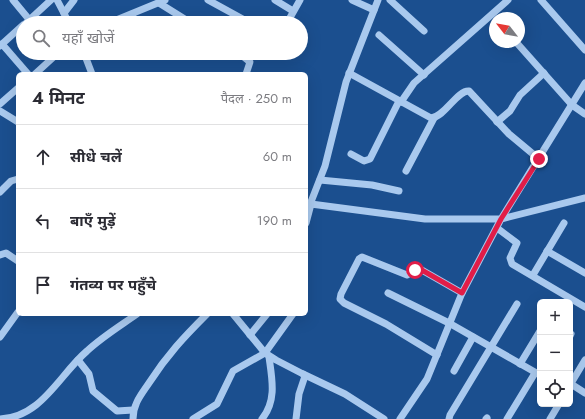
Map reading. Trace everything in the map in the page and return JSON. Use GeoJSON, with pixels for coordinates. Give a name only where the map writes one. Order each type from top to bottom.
{"type":"FeatureCollection","features":[{"type":"Feature","properties":{"kind":"street"},"geometry":{"type":"LineString","coordinates":[[13,0],[25,16]]}},
{"type":"Feature","properties":{"kind":"street"},"geometry":{"type":"LineString","coordinates":[[35,16],[51,0]]}},
{"type":"Feature","properties":{"kind":"street"},"geometry":{"type":"LineString","coordinates":[[57,0],[66,16]]}},
{"type":"Feature","properties":{"kind":"street"},"geometry":{"type":"LineString","coordinates":[[64,13],[74,0]]}},
{"type":"Feature","properties":{"kind":"street"},"geometry":{"type":"LineString","coordinates":[[208,0],[220,3],[240,16]]}},
{"type":"Feature","properties":{"kind":"street"},"geometry":{"type":"LineString","coordinates":[[275,0],[293,11]]}},
{"type":"Feature","properties":{"kind":"street"},"geometry":{"type":"LineString","coordinates":[[290,16],[300,0]]}},
{"type":"Feature","properties":{"kind":"street"},"geometry":{"type":"LineString","coordinates":[[352,0],[374,10]]}},
{"type":"Feature","properties":{"kind":"street"},"geometry":{"type":"LineString","coordinates":[[308,215],[320,180],[349,73],[378,0]]}},
{"type":"Feature","properties":{"kind":"street"},"geometry":{"type":"LineString","coordinates":[[390,0],[424,31]]}},
{"type":"Feature","properties":{"kind":"street"},"geometry":{"type":"LineString","coordinates":[[541,0],[585,50]]}},
{"type":"Feature","properties":{"kind":"street"},"geometry":{"type":"LineString","coordinates":[[497,12],[504,1]]}},
{"type":"Feature","properties":{"kind":"street"},"geometry":{"type":"LineString","coordinates":[[127,16],[162,2],[181,16]]}},
{"type":"Feature","properties":{"kind":"street"},"geometry":{"type":"LineString","coordinates":[[351,154],[364,161],[370,159],[400,102],[410,88],[489,20]]}},
{"type":"Feature","properties":{"kind":"street"},"geometry":{"type":"LineString","coordinates":[[16,31],[1,45],[26,72]]}},
{"type":"Feature","properties":{"kind":"street"},"geometry":{"type":"LineString","coordinates":[[379,35],[424,75]]}},
{"type":"Feature","properties":{"kind":"street"},"geometry":{"type":"LineString","coordinates":[[521,48],[572,105],[585,114]]}},
{"type":"Feature","properties":{"kind":"street"},"geometry":{"type":"LineString","coordinates":[[37,72],[49,60]]}},
{"type":"Feature","properties":{"kind":"street"},"geometry":{"type":"LineString","coordinates":[[87,60],[91,71]]}},
{"type":"Feature","properties":{"kind":"street"},"geometry":{"type":"LineString","coordinates":[[247,72],[250,62],[248,60]]}},
{"type":"Feature","properties":{"kind":"street"},"geometry":{"type":"LineString","coordinates":[[349,73],[400,102],[434,118]]}},
{"type":"Feature","properties":{"kind":"street"},"geometry":{"type":"LineString","coordinates":[[497,122],[510,111],[520,95],[544,74]]}},
{"type":"Feature","properties":{"kind":"street"},"geometry":{"type":"LineString","coordinates":[[400,419],[427,379],[462,293],[501,219],[585,83]]}},
{"type":"Feature","properties":{"kind":"street"},"geometry":{"type":"LineString","coordinates":[[0,104],[16,90]]}},
{"type":"Feature","properties":{"kind":"street"},"geometry":{"type":"LineString","coordinates":[[406,171],[434,118],[467,90],[497,122],[539,159]]}},
{"type":"Feature","properties":{"kind":"street"},"geometry":{"type":"LineString","coordinates":[[0,111],[16,121]]}},
{"type":"Feature","properties":{"kind":"street"},"geometry":{"type":"LineString","coordinates":[[0,192],[11,181],[16,180]]}},
{"type":"Feature","properties":{"kind":"street"},"geometry":{"type":"LineString","coordinates":[[320,180],[372,185],[400,191]]}},
{"type":"Feature","properties":{"kind":"street"},"geometry":{"type":"LineString","coordinates":[[311,204],[425,219],[501,219],[585,198]]}},
{"type":"Feature","properties":{"kind":"street"},"geometry":{"type":"LineString","coordinates":[[308,208],[311,204]]}},
{"type":"Feature","properties":{"kind":"street"},"geometry":{"type":"LineString","coordinates":[[533,275],[564,223]]}},
{"type":"Feature","properties":{"kind":"street"},"geometry":{"type":"LineString","coordinates":[[497,228],[517,243],[510,258],[511,262],[585,306]]}},
{"type":"Feature","properties":{"kind":"street"},"geometry":{"type":"LineString","coordinates":[[547,251],[585,272]]}},
{"type":"Feature","properties":{"kind":"street"},"geometry":{"type":"LineString","coordinates":[[0,254],[6,252],[16,260]]}},
{"type":"Feature","properties":{"kind":"street"},"geometry":{"type":"LineString","coordinates":[[437,355],[386,324],[344,303],[340,299],[341,294],[359,259],[362,257],[407,275],[420,269],[462,293]]}},
{"type":"Feature","properties":{"kind":"street"},"geometry":{"type":"LineString","coordinates":[[388,293],[450,323],[537,373]]}},
{"type":"Feature","properties":{"kind":"street"},"geometry":{"type":"LineString","coordinates":[[449,419],[490,347],[517,304]]}},
{"type":"Feature","properties":{"kind":"street"},"geometry":{"type":"LineString","coordinates":[[0,336],[16,315]]}},
{"type":"Feature","properties":{"kind":"street"},"geometry":{"type":"LineString","coordinates":[[0,419],[18,416],[37,404],[53,390],[87,351],[134,316]]}},
{"type":"Feature","properties":{"kind":"street"},"geometry":{"type":"LineString","coordinates":[[134,419],[133,410],[170,351],[205,316]]}},
{"type":"Feature","properties":{"kind":"street"},"geometry":{"type":"LineString","coordinates":[[235,316],[267,355],[344,394],[384,419]]}},
{"type":"Feature","properties":{"kind":"street"},"geometry":{"type":"LineString","coordinates":[[250,335],[265,316]]}},
{"type":"Feature","properties":{"kind":"street"},"geometry":{"type":"LineString","coordinates":[[193,419],[217,404],[233,371],[267,355],[292,316]]}},
{"type":"Feature","properties":{"kind":"street"},"geometry":{"type":"LineString","coordinates":[[520,364],[538,335]]}},
{"type":"Feature","properties":{"kind":"street"},"geometry":{"type":"LineString","coordinates":[[454,371],[473,337]]}},
{"type":"Feature","properties":{"kind":"street"},"geometry":{"type":"LineString","coordinates":[[262,419],[270,408],[272,399],[267,355]]}},
{"type":"Feature","properties":{"kind":"street"},"geometry":{"type":"LineString","coordinates":[[78,360],[89,374],[92,389],[95,394],[117,411],[133,410]]}},
{"type":"Feature","properties":{"kind":"street"},"geometry":{"type":"LineString","coordinates":[[573,380],[585,360]]}},
{"type":"Feature","properties":{"kind":"street"},"geometry":{"type":"LineString","coordinates":[[296,419],[299,394],[305,376],[303,374]]}},
{"type":"Feature","properties":{"kind":"street"},"geometry":{"type":"LineString","coordinates":[[507,419],[537,375]]}},
{"type":"Feature","properties":{"kind":"street"},"geometry":{"type":"LineString","coordinates":[[573,387],[585,393]]}},
{"type":"Feature","properties":{"kind":"street"},"geometry":{"type":"LineString","coordinates":[[550,419],[557,407]]}},
{"type":"Feature","properties":{"kind":"route"},"geometry":{"type":"LineString","coordinates":[[415,270],[420,269],[462,293],[501,219],[539,159]]}}]}
